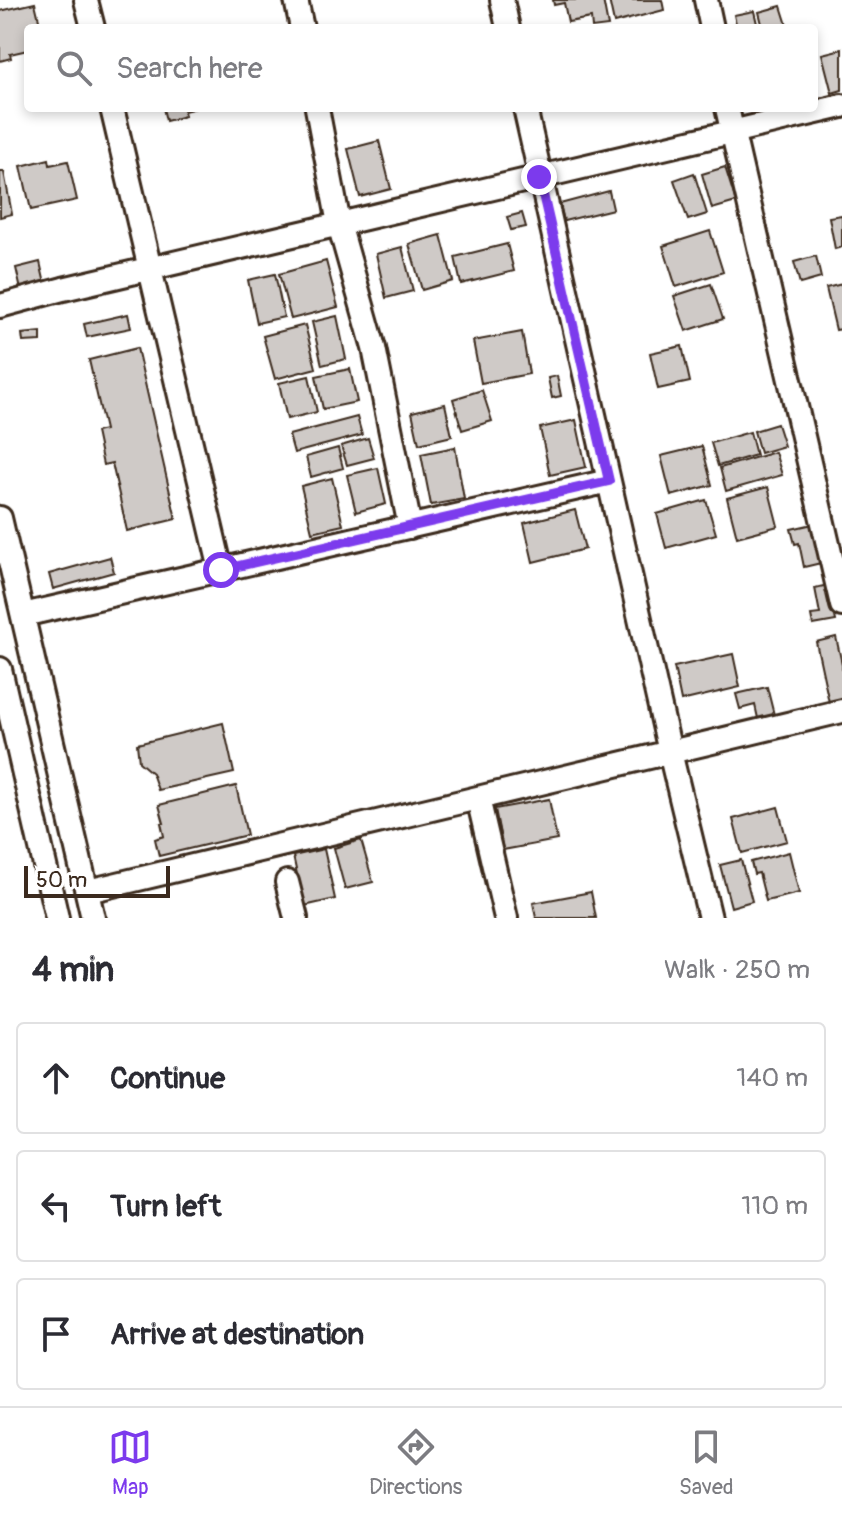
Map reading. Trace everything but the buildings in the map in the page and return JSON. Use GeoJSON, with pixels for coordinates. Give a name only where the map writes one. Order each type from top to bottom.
{"type":"FeatureCollection","features":[{"type":"Feature","properties":{"kind":"street"},"geometry":{"type":"LineString","coordinates":[[86,0],[92,24]]}},
{"type":"Feature","properties":{"kind":"street"},"geometry":{"type":"LineString","coordinates":[[296,0],[301,24]]}},
{"type":"Feature","properties":{"kind":"street"},"geometry":{"type":"LineString","coordinates":[[502,0],[507,24]]}},
{"type":"Feature","properties":{"kind":"street"},"geometry":{"type":"LineString","coordinates":[[706,0],[711,24]]}},
{"type":"Feature","properties":{"kind":"street"},"geometry":{"type":"LineString","coordinates":[[818,112],[842,106]]}},
{"type":"Feature","properties":{"kind":"street"},"geometry":{"type":"LineString","coordinates":[[113,112],[221,570]]}},
{"type":"Feature","properties":{"kind":"street"},"geometry":{"type":"LineString","coordinates":[[318,112],[339,224],[374,348],[410,527]]}},
{"type":"Feature","properties":{"kind":"street"},"geometry":{"type":"LineString","coordinates":[[526,112],[710,918]]}},
{"type":"Feature","properties":{"kind":"street"},"geometry":{"type":"LineString","coordinates":[[728,112],[842,605]]}},
{"type":"Feature","properties":{"kind":"street"},"geometry":{"type":"LineString","coordinates":[[0,306],[149,268],[817,112]]}},
{"type":"Feature","properties":{"kind":"street"},"geometry":{"type":"LineString","coordinates":[[23,615],[609,481]]}},
{"type":"Feature","properties":{"kind":"street"},"geometry":{"type":"LineString","coordinates":[[0,518],[93,918]]}},
{"type":"Feature","properties":{"kind":"street"},"geometry":{"type":"LineString","coordinates":[[0,669],[57,918]]}},
{"type":"Feature","properties":{"kind":"street"},"geometry":{"type":"LineString","coordinates":[[88,891],[842,711]]}},
{"type":"Feature","properties":{"kind":"street"},"geometry":{"type":"LineString","coordinates":[[478,798],[506,918]]}},
{"type":"Feature","properties":{"kind":"street"},"geometry":{"type":"LineString","coordinates":[[287,882],[296,918]]}},
{"type":"Feature","properties":{"kind":"route"},"geometry":{"type":"LineString","coordinates":[[221,570],[609,481],[539,177]]}}]}
